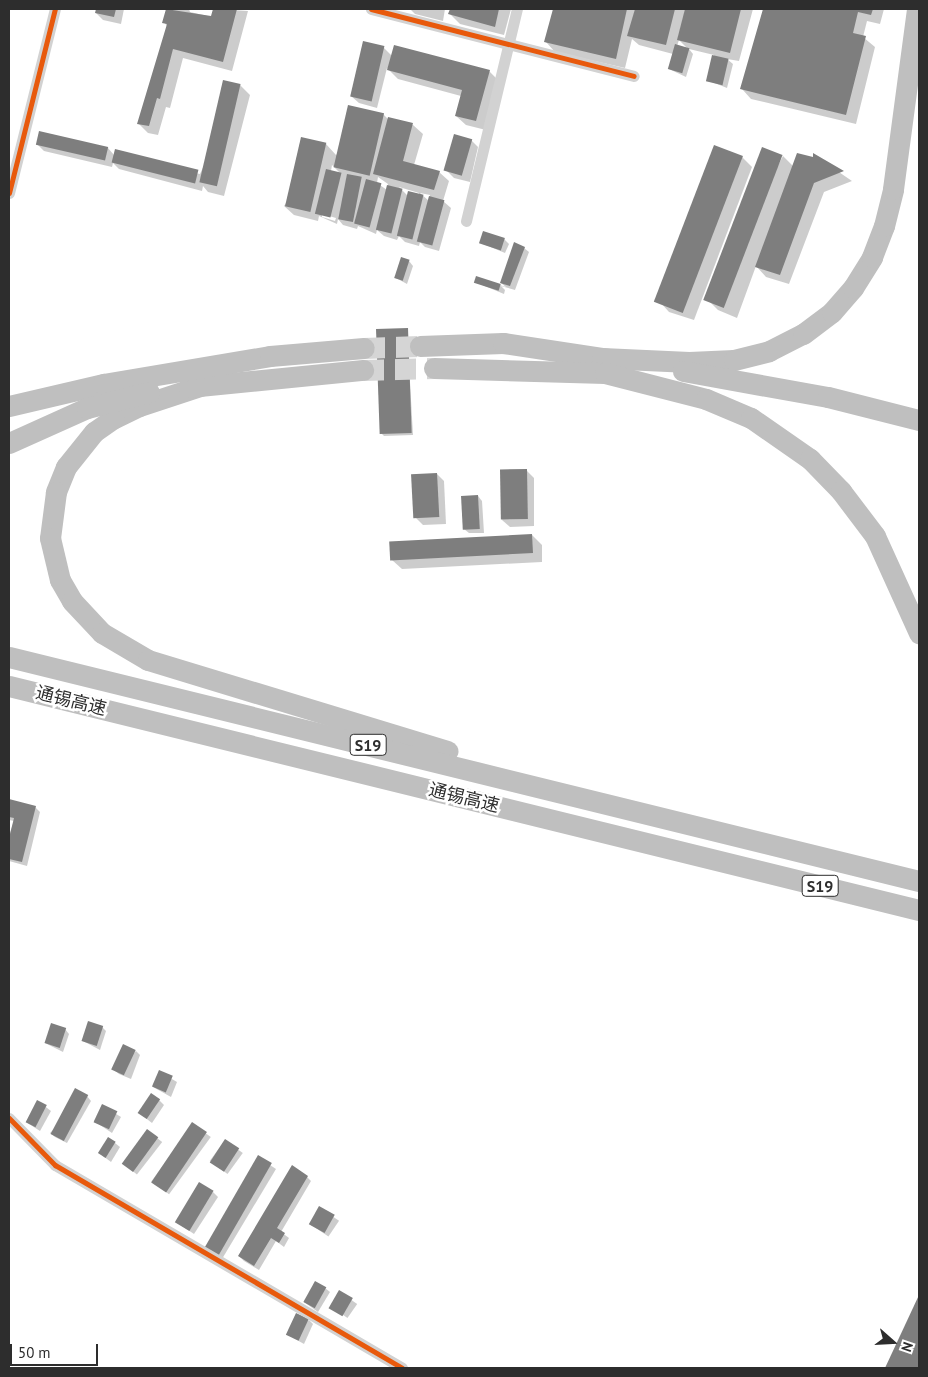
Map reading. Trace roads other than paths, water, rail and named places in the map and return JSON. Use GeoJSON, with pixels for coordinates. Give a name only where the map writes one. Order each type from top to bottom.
{"type":"FeatureCollection","features":[{"type":"Feature","properties":{"kind":"highway"},"geometry":{"type":"LineString","coordinates":[[434,368],[604,366],[734,360],[769,351],[803,334],[832,312],[853,288],[872,257],[884,226],[893,189],[917,9]]}},
{"type":"Feature","properties":{"kind":"highway"},"geometry":{"type":"LineString","coordinates":[[420,346],[503,343],[604,366],[772,391],[919,420]]}},
{"type":"Feature","properties":{"kind":"highway"},"geometry":{"type":"LineString","coordinates":[[9,443],[87,408],[154,391],[270,356],[364,348]]}},
{"type":"Feature","properties":{"kind":"highway"},"geometry":{"type":"LineString","coordinates":[[604,366],[706,399],[751,418],[810,459],[841,491],[875,536],[919,633]]}},
{"type":"Feature","properties":{"kind":"highway"},"geometry":{"type":"LineString","coordinates":[[9,406],[104,384],[363,370]]}},
{"type":"Feature","properties":{"kind":"highway"},"geometry":{"type":"LineString","coordinates":[[9,431],[83,399],[196,378]]}},
{"type":"Feature","properties":{"kind":"highway"},"geometry":{"type":"LineString","coordinates":[[196,378],[114,418],[94,432],[66,467],[56,492],[50,538],[60,580],[85,616],[102,633],[148,660],[350,720],[620,807]]}},
{"type":"Feature","properties":{"kind":"highway"},"geometry":{"type":"LineString","coordinates":[[772,391],[919,432]]}},
{"type":"Feature","properties":{"kind":"highway","name":"通锡高速"},"geometry":{"type":"LineString","coordinates":[[9,657],[919,881]]}},
{"type":"Feature","properties":{"kind":"highway","name":"通锡高速"},"geometry":{"type":"LineString","coordinates":[[9,687],[919,910]]}},
{"type":"Feature","properties":{"kind":"street"},"geometry":{"type":"LineString","coordinates":[[9,193],[55,9]]}},
{"type":"Feature","properties":{"kind":"street"},"geometry":{"type":"LineString","coordinates":[[372,9],[634,76]]}},
{"type":"Feature","properties":{"kind":"street"},"geometry":{"type":"LineString","coordinates":[[466,221],[517,9]]}},
{"type":"Feature","properties":{"kind":"street"},"geometry":{"type":"LineString","coordinates":[[9,1118],[55,1165],[402,1368]]}},
{"type":"Feature","properties":{"kind":"tunnel"},"geometry":{"type":"LineString","coordinates":[[364,348],[420,346]]}},
{"type":"Feature","properties":{"kind":"tunnel"},"geometry":{"type":"LineString","coordinates":[[363,370],[434,368]]}}]}
